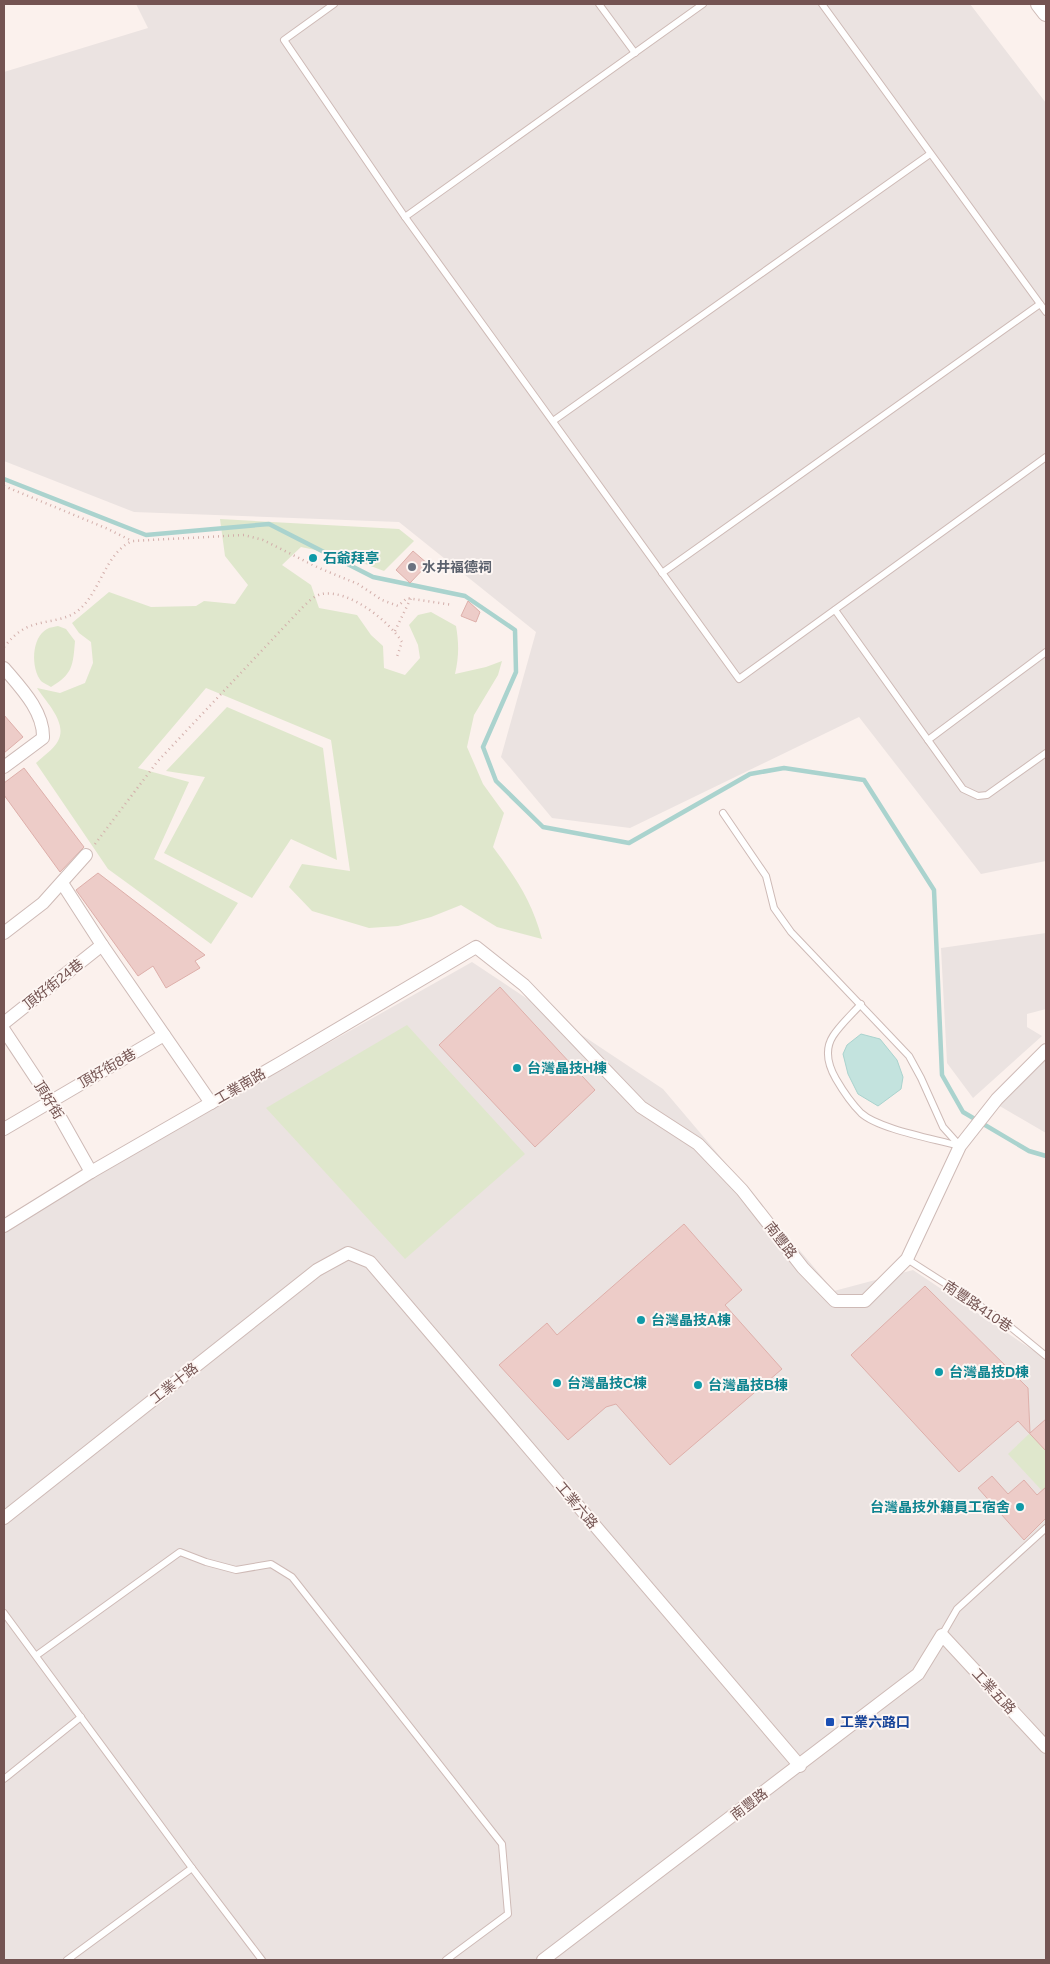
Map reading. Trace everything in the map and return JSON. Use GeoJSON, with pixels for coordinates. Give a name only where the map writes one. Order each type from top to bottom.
{"type":"FeatureCollection","features":[{"type":"Feature","properties":{"kind":"street"},"geometry":{"type":"LineString","coordinates":[[1039,4],[1046,13]]}},
{"type":"Feature","properties":{"kind":"street"},"geometry":{"type":"LineString","coordinates":[[4,668],[40,718],[43,730],[43,738],[4,767]]}},
{"type":"Feature","properties":{"kind":"street"},"geometry":{"type":"LineString","coordinates":[[4,933],[44,902],[86,855]]}},
{"type":"Feature","properties":{"kind":"street"},"geometry":{"type":"LineString","coordinates":[[62,883],[102,945],[211,1102]]}},
{"type":"Feature","properties":{"kind":"street","name":"頂好街24巷"},"geometry":{"type":"LineString","coordinates":[[4,1022],[102,945]]}},
{"type":"Feature","properties":{"kind":"street","name":"工業南路"},"geometry":{"type":"LineString","coordinates":[[4,1226],[91,1172],[476,947]]}},
{"type":"Feature","properties":{"kind":"street","name":"南豐路"},"geometry":{"type":"LineString","coordinates":[[476,947],[524,985],[641,1107],[698,1144],[742,1190],[803,1268],[835,1301],[865,1301],[907,1259],[960,1146],[997,1099],[1046,1050]]}},
{"type":"Feature","properties":{"kind":"street","name":"頂好街"},"geometry":{"type":"LineString","coordinates":[[4,1030],[51,1101],[91,1172]]}},
{"type":"Feature","properties":{"kind":"street","name":"頂好街8巷"},"geometry":{"type":"LineString","coordinates":[[4,1129],[164,1035]]}},
{"type":"Feature","properties":{"kind":"street","name":"工業十路"},"geometry":{"type":"LineString","coordinates":[[4,1518],[317,1270],[348,1253]]}},
{"type":"Feature","properties":{"kind":"street","name":"工業六路"},"geometry":{"type":"LineString","coordinates":[[348,1253],[370,1262],[800,1766]]}},
{"type":"Feature","properties":{"kind":"street","name":"南豐路"},"geometry":{"type":"LineString","coordinates":[[543,1960],[800,1766],[918,1674],[942,1635]]}},
{"type":"Feature","properties":{"kind":"street","name":"工業五路"},"geometry":{"type":"LineString","coordinates":[[942,1635],[1046,1747]]}},
{"type":"Feature","properties":{"kind":"lane"},"geometry":{"type":"LineString","coordinates":[[334,4],[284,40],[405,217],[739,679],[1046,457]]}},
{"type":"Feature","properties":{"kind":"lane"},"geometry":{"type":"LineString","coordinates":[[600,4],[635,53]]}},
{"type":"Feature","properties":{"kind":"lane"},"geometry":{"type":"LineString","coordinates":[[405,217],[704,4]]}},
{"type":"Feature","properties":{"kind":"lane"},"geometry":{"type":"LineString","coordinates":[[822,4],[1046,312]]}},
{"type":"Feature","properties":{"kind":"lane"},"geometry":{"type":"LineString","coordinates":[[553,421],[930,154]]}},
{"type":"Feature","properties":{"kind":"lane"},"geometry":{"type":"LineString","coordinates":[[662,573],[1040,304]]}},
{"type":"Feature","properties":{"kind":"lane"},"geometry":{"type":"LineString","coordinates":[[835,610],[963,789],[978,796],[987,795],[1046,753]]}},
{"type":"Feature","properties":{"kind":"lane"},"geometry":{"type":"LineString","coordinates":[[928,740],[1046,652]]}},
{"type":"Feature","properties":{"kind":"lane"},"geometry":{"type":"LineString","coordinates":[[723,813],[766,876],[774,908],[791,932],[909,1056],[943,1128],[960,1146]]}},
{"type":"Feature","properties":{"kind":"lane"},"geometry":{"type":"LineString","coordinates":[[861,1004],[833,1036],[827,1057],[832,1072],[845,1094],[862,1114],[869,1119],[892,1128],[960,1146]]}},
{"type":"Feature","properties":{"kind":"lane","name":"南豐路410巷"},"geometry":{"type":"LineString","coordinates":[[907,1259],[1002,1320],[1046,1356]]}},
{"type":"Feature","properties":{"kind":"lane"},"geometry":{"type":"LineString","coordinates":[[942,1635],[957,1609],[1046,1528]]}},
{"type":"Feature","properties":{"kind":"lane"},"geometry":{"type":"LineString","coordinates":[[37,1655],[180,1552],[206,1562],[236,1570],[271,1564],[292,1577],[502,1844],[508,1914],[446,1960]]}},
{"type":"Feature","properties":{"kind":"lane"},"geometry":{"type":"LineString","coordinates":[[4,1613],[262,1960]]}},
{"type":"Feature","properties":{"kind":"lane"},"geometry":{"type":"LineString","coordinates":[[4,1779],[81,1718]]}},
{"type":"Feature","properties":{"kind":"lane"},"geometry":{"type":"LineString","coordinates":[[67,1960],[192,1868]]}},
{"type":"Feature","properties":{"kind":"path"},"geometry":{"type":"LineString","coordinates":[[4,486],[108,529],[132,541]]}},
{"type":"Feature","properties":{"kind":"path"},"geometry":{"type":"LineString","coordinates":[[4,647],[13,636],[24,628],[68,617],[81,609],[113,558],[124,544],[132,541],[244,535],[263,540],[319,568],[358,584],[390,604],[398,606],[407,598],[411,598],[453,606]]}},
{"type":"Feature","properties":{"kind":"path"},"geometry":{"type":"LineString","coordinates":[[86,855],[157,762],[300,610],[320,594],[338,594],[366,607],[395,631],[402,642],[397,657]]}},
{"type":"Feature","properties":{"kind":"path"},"geometry":{"type":"LineString","coordinates":[[395,631],[411,598]]}},
{"type":"Feature","properties":{"kind":"shaded area"},"geometry":{"type":"Polygon","coordinates":[[[136,4],[970,4],[1046,103],[1046,861],[981,874],[859,717],[630,828],[552,818],[501,757],[536,632],[399,522],[134,512],[4,461],[4,72],[148,28],[136,4]]]}},
{"type":"Feature","properties":{"kind":"shaded area"},"geometry":{"type":"Polygon","coordinates":[[[1046,933],[1046,1009],[1027,1014],[1027,1027],[1042,1036],[973,1098],[947,1063],[941,948],[1046,933]]]}},
{"type":"Feature","properties":{"kind":"shaded area"},"geometry":{"type":"Polygon","coordinates":[[[472,962],[663,1089],[834,1291],[913,1270],[1046,1359],[1046,1960],[4,1960],[4,1226],[472,962]]]}},
{"type":"Feature","properties":{"kind":"shaded area"},"geometry":{"type":"Polygon","coordinates":[[[1046,1059],[1046,1133],[998,1105],[1046,1059]]]}},
{"type":"Feature","properties":{"kind":"green space"},"geometry":{"type":"Polygon","coordinates":[[[220,519],[399,529],[414,541],[384,571],[344,556],[301,547],[282,565],[311,585],[319,608],[357,615],[371,635],[383,646],[384,668],[405,675],[420,658],[418,645],[409,625],[418,615],[431,612],[456,626],[458,650],[455,674],[486,667],[502,661],[498,675],[474,715],[467,747],[483,784],[504,813],[493,847],[528,901],[542,939],[497,927],[461,905],[431,917],[398,926],[369,928],[312,911],[289,887],[302,864],[350,871],[331,740],[206,688],[138,768],[189,782],[154,859],[238,903],[211,944],[108,869],[36,763],[54,747],[60,734],[60,727],[55,713],[37,688],[60,693],[85,683],[93,663],[91,642],[79,633],[72,623],[109,592],[151,607],[196,606],[204,601],[235,604],[248,585],[225,556],[220,519]]]}},
{"type":"Feature","properties":{"kind":"green space"},"geometry":{"type":"Polygon","coordinates":[[[58,626],[66,629],[75,641],[74,656],[68,673],[51,687],[41,681],[35,669],[34,654],[35,646],[42,633],[48,628],[58,626]]]}},
{"type":"Feature","properties":{"kind":"green space"},"geometry":{"type":"Polygon","coordinates":[[[227,707],[323,748],[337,860],[291,839],[252,898],[164,853],[205,777],[166,771],[227,707]]]}},
{"type":"Feature","properties":{"kind":"green space"},"geometry":{"type":"Polygon","coordinates":[[[407,1025],[525,1154],[405,1259],[266,1108],[407,1025]]]}},
{"type":"Feature","properties":{"kind":"green space"},"geometry":{"type":"Polygon","coordinates":[[[1030,1433],[1046,1451],[1046,1495],[1008,1454],[1030,1433]]]}},
{"type":"Feature","properties":{"kind":"water"},"geometry":{"type":"Polygon","coordinates":[[[861,1034],[880,1039],[897,1060],[903,1077],[901,1089],[878,1106],[858,1094],[848,1074],[843,1054],[847,1045],[861,1034]]]}},
{"type":"Feature","properties":{"kind":"building","name":"水井福德祠"},"geometry":{"type":"Polygon","coordinates":[[[413,551],[428,564],[410,583],[396,570],[413,551]]]}},
{"type":"Feature","properties":{"kind":"building"},"geometry":{"type":"Polygon","coordinates":[[[468,601],[480,612],[476,622],[461,616],[468,601]]]}},
{"type":"Feature","properties":{"kind":"building"},"geometry":{"type":"Polygon","coordinates":[[[4,715],[23,737],[4,753],[4,715]]]}},
{"type":"Feature","properties":{"kind":"building"},"geometry":{"type":"Polygon","coordinates":[[[24,768],[84,847],[60,872],[4,795],[4,783],[24,768]]]}},
{"type":"Feature","properties":{"kind":"building"},"geometry":{"type":"Polygon","coordinates":[[[98,873],[205,955],[195,961],[200,968],[166,988],[153,966],[138,976],[76,890],[98,873]]]}},
{"type":"Feature","properties":{"kind":"building","name":"台灣晶技H棟"},"geometry":{"type":"Polygon","coordinates":[[[500,987],[595,1090],[535,1147],[439,1045],[500,987]]]}},
{"type":"Feature","properties":{"kind":"building"},"geometry":{"type":"Polygon","coordinates":[[[684,1224],[742,1290],[725,1305],[782,1369],[670,1465],[616,1404],[606,1407],[568,1440],[499,1365],[547,1323],[557,1335],[684,1224]]]}},
{"type":"Feature","properties":{"kind":"building","name":"台灣晶技D棟"},"geometry":{"type":"Polygon","coordinates":[[[925,1286],[1028,1388],[1030,1433],[1046,1419],[1046,1451],[1018,1421],[959,1472],[851,1355],[925,1286]]]}},
{"type":"Feature","properties":{"kind":"building","name":"台灣晶技外籍員工宿舍"},"geometry":{"type":"Polygon","coordinates":[[[992,1476],[1008,1494],[1024,1480],[1037,1495],[1046,1487],[1046,1518],[1024,1540],[978,1488],[992,1476]]]}},
{"type":"Feature","properties":{"kind":"waterway"},"geometry":{"type":"LineString","coordinates":[[4,479],[146,535],[269,524],[373,577],[465,596],[515,630],[516,672],[483,747],[496,781],[543,827],[629,843],[750,774],[784,768],[864,780],[934,890],[942,1075],[963,1112],[1029,1151],[1046,1156]]}},
{"type":"Feature","properties":{"kind":"place","name":"石爺拜亭"},"geometry":{"type":"Point","coordinates":[313,558]}},
{"type":"Feature","properties":{"kind":"place","name":"水井福德祠"},"geometry":{"type":"Point","coordinates":[412,567]}},
{"type":"Feature","properties":{"kind":"place","name":"台灣晶技H棟"},"geometry":{"type":"Point","coordinates":[517,1068]}},
{"type":"Feature","properties":{"kind":"place","name":"台灣晶技A棟"},"geometry":{"type":"Point","coordinates":[641,1320]}},
{"type":"Feature","properties":{"kind":"place","name":"台灣晶技D棟"},"geometry":{"type":"Point","coordinates":[939,1372]}},
{"type":"Feature","properties":{"kind":"place","name":"台灣晶技C棟"},"geometry":{"type":"Point","coordinates":[557,1383]}},
{"type":"Feature","properties":{"kind":"place","name":"台灣晶技B棟"},"geometry":{"type":"Point","coordinates":[698,1385]}},
{"type":"Feature","properties":{"kind":"place","name":"台灣晶技外籍員工宿舍"},"geometry":{"type":"Point","coordinates":[1020,1507]}},
{"type":"Feature","properties":{"kind":"place","name":"工業六路口"},"geometry":{"type":"Point","coordinates":[830,1722]}}]}
